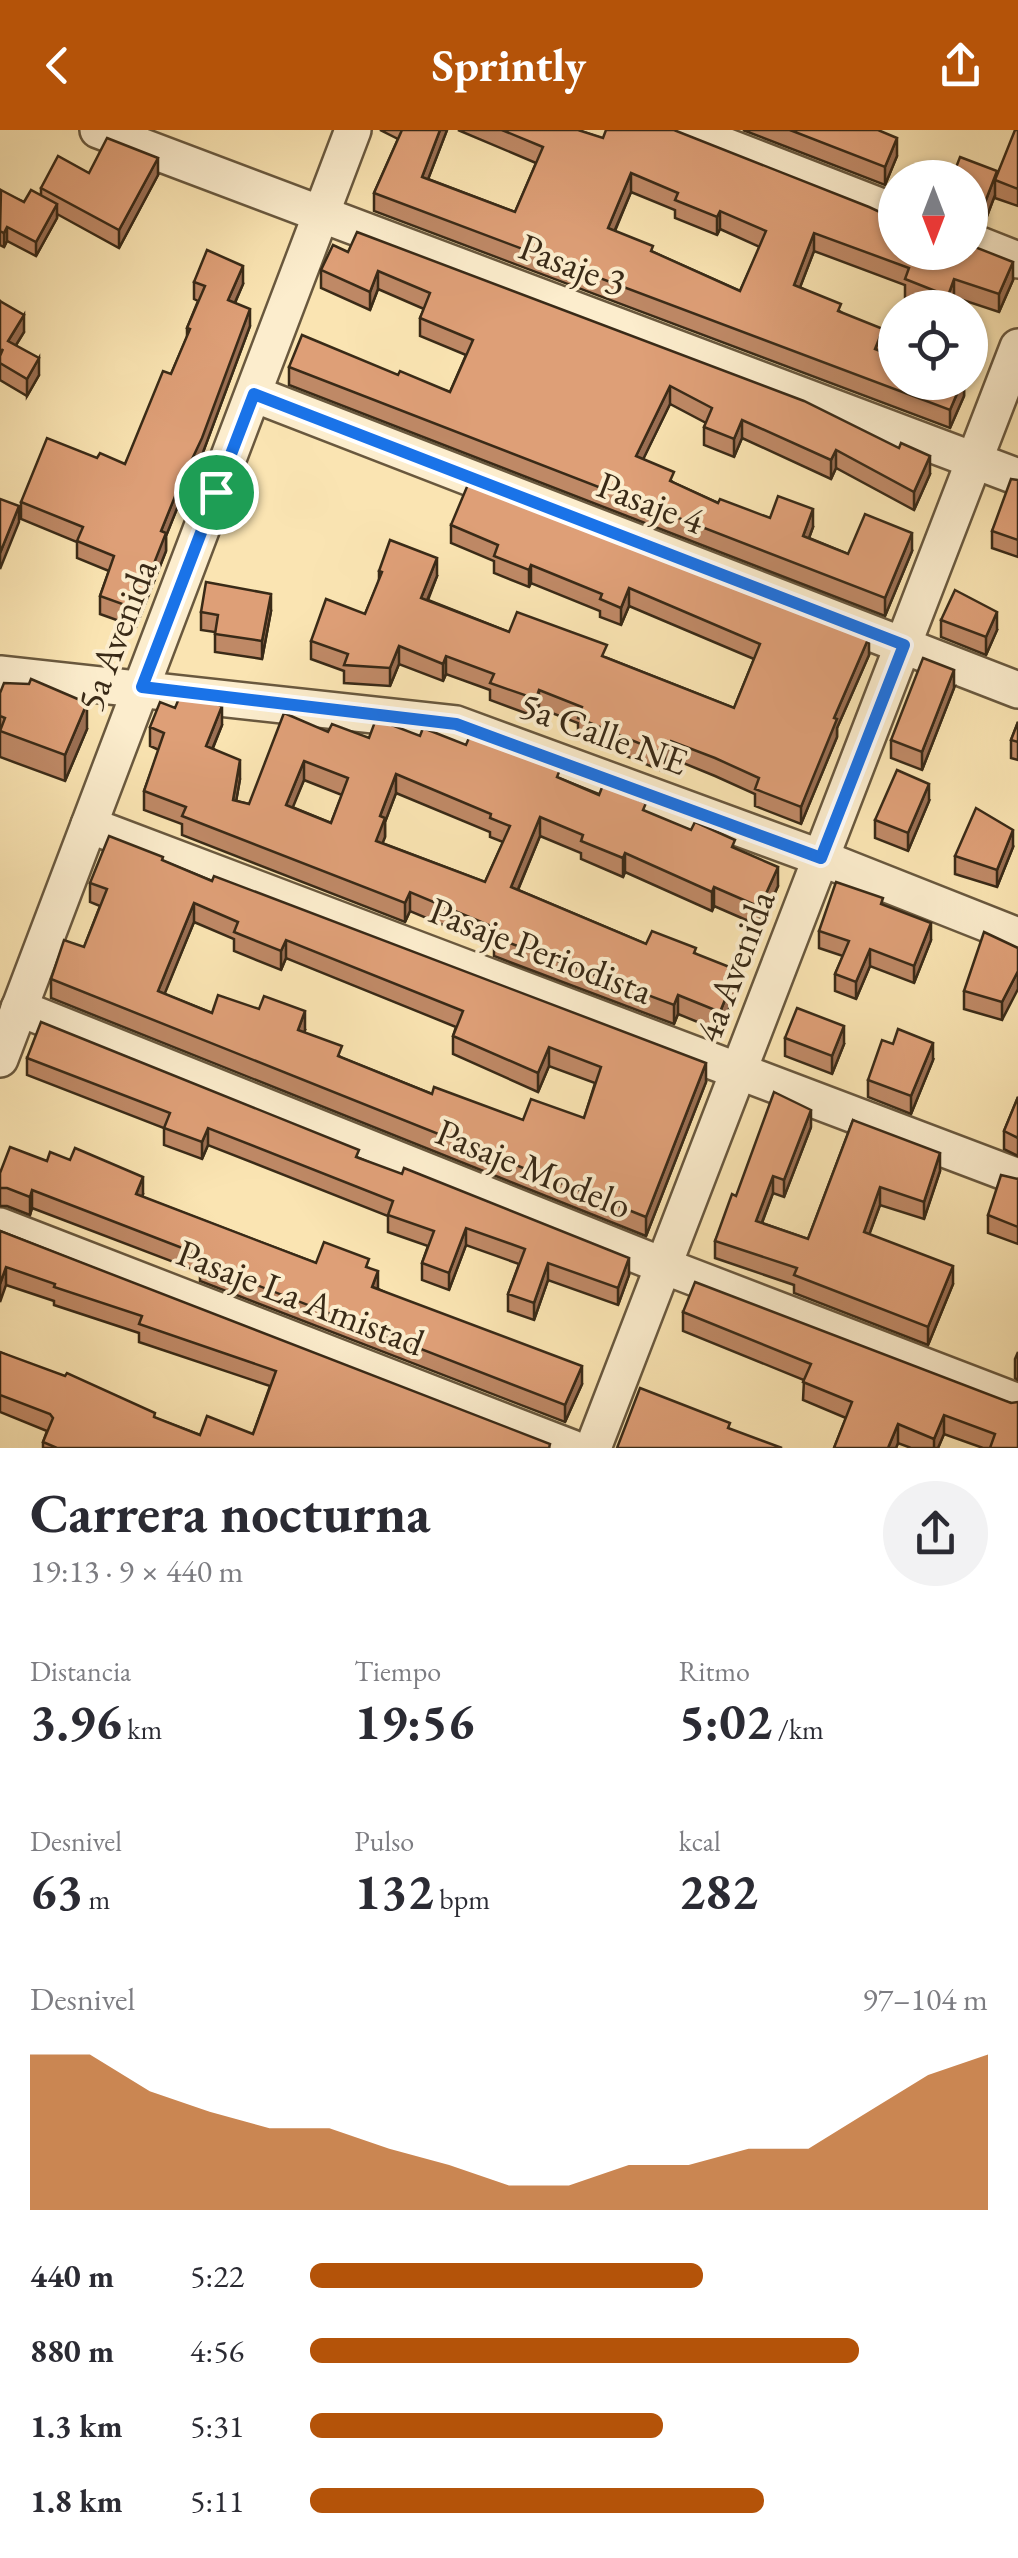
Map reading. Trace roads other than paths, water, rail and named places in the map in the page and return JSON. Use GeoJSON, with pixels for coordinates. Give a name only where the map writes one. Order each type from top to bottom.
{"type":"FeatureCollection","features":[{"type":"Feature","properties":{"kind":"street","name":"Pasaje 3"},"geometry":{"type":"LineString","coordinates":[[98,130],[1018,477]]}},
{"type":"Feature","properties":{"kind":"street","name":"5a Avenida"},"geometry":{"type":"LineString","coordinates":[[0,1059],[353,130]]}},
{"type":"Feature","properties":{"kind":"street"},"geometry":{"type":"LineString","coordinates":[[684,130],[878,205]]}},
{"type":"Feature","properties":{"kind":"street"},"geometry":{"type":"LineString","coordinates":[[988,248],[1018,260]]}},
{"type":"Feature","properties":{"kind":"street","name":"4a Avenida"},"geometry":{"type":"LineString","coordinates":[[593,1448],[1018,347]]}},
{"type":"Feature","properties":{"kind":"street","name":"Pasaje 4"},"geometry":{"type":"LineString","coordinates":[[254,394],[1018,690]]}},
{"type":"Feature","properties":{"kind":"street","name":"5a Calle NE"},"geometry":{"type":"LineString","coordinates":[[0,674],[456,724],[821,858],[1018,936]]}},
{"type":"Feature","properties":{"kind":"street","name":"Pasaje Periodista"},"geometry":{"type":"LineString","coordinates":[[89,825],[1018,1177]]}},
{"type":"Feature","properties":{"kind":"street","name":"Pasaje Modelo"},"geometry":{"type":"LineString","coordinates":[[19,1008],[664,1266],[1018,1402]]}},
{"type":"Feature","properties":{"kind":"street","name":"Pasaje La Amistad"},"geometry":{"type":"LineString","coordinates":[[0,1226],[572,1448]]}}]}
